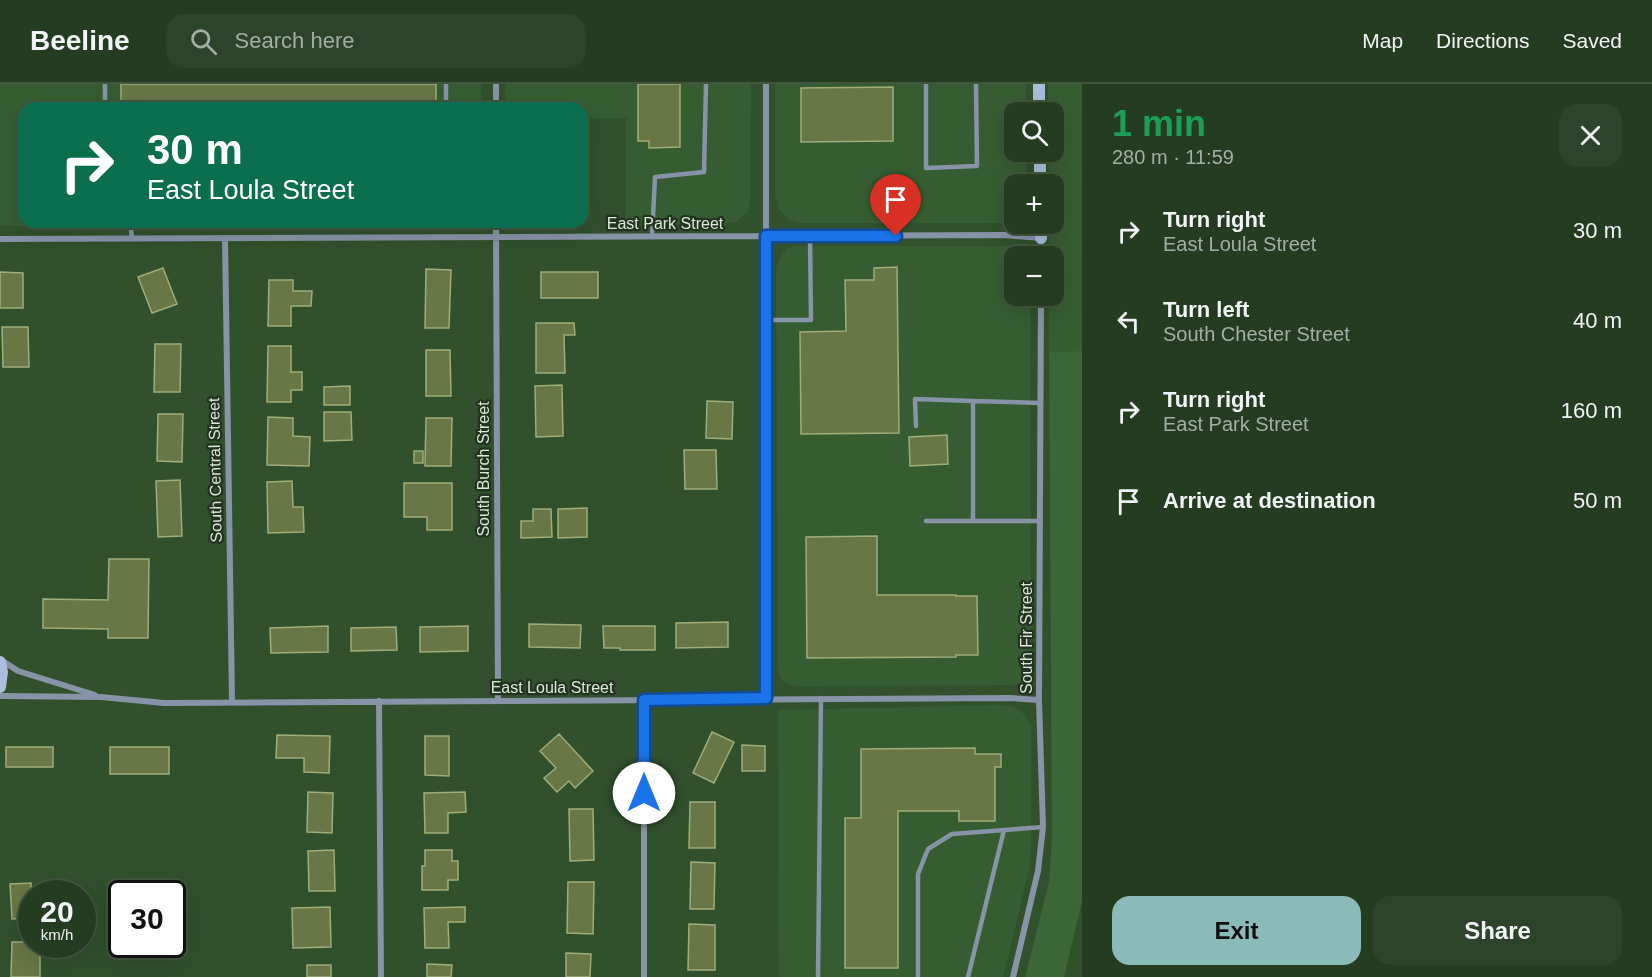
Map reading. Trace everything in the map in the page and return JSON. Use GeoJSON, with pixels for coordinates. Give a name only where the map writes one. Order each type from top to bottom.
{"type":"FeatureCollection","features":[{"type":"Feature","properties":{"kind":"street"},"geometry":{"type":"LineString","coordinates":[[496,84],[496,102]]}},
{"type":"Feature","properties":{"kind":"street"},"geometry":{"type":"LineString","coordinates":[[766,84],[766,698]]}},
{"type":"Feature","properties":{"kind":"street"},"geometry":{"type":"LineString","coordinates":[[1039,84],[1039,102]]}},
{"type":"Feature","properties":{"kind":"street","name":"South Burch Street"},"geometry":{"type":"LineString","coordinates":[[496,228],[498,701]]}},
{"type":"Feature","properties":{"kind":"street"},"geometry":{"type":"LineString","coordinates":[[1041,234],[1041,246]]}},
{"type":"Feature","properties":{"kind":"street","name":"East Park Street"},"geometry":{"type":"LineString","coordinates":[[0,239],[1004,235],[1041,238]]}},
{"type":"Feature","properties":{"kind":"street","name":"South Central Street"},"geometry":{"type":"LineString","coordinates":[[225,238],[232,701]]}},
{"type":"Feature","properties":{"kind":"street","name":"South Fir Street"},"geometry":{"type":"LineString","coordinates":[[1013,977],[1038,871],[1042,827],[1039,700],[1041,306]]}},
{"type":"Feature","properties":{"kind":"street"},"geometry":{"type":"LineString","coordinates":[[0,661],[2,672],[0,687]]}},
{"type":"Feature","properties":{"kind":"street","name":"East Loula Street"},"geometry":{"type":"LineString","coordinates":[[0,661],[18,671],[101,697]]}},
{"type":"Feature","properties":{"kind":"street","name":"East Loula Street"},"geometry":{"type":"LineString","coordinates":[[0,696],[101,697],[164,703],[766,698],[1039,700]]}},
{"type":"Feature","properties":{"kind":"street"},"geometry":{"type":"LineString","coordinates":[[644,700],[644,977]]}},
{"type":"Feature","properties":{"kind":"street"},"geometry":{"type":"LineString","coordinates":[[380,701],[381,977]]}},
{"type":"Feature","properties":{"kind":"lane"},"geometry":{"type":"LineString","coordinates":[[105,84],[105,102]]}},
{"type":"Feature","properties":{"kind":"lane"},"geometry":{"type":"LineString","coordinates":[[446,84],[446,102]]}},
{"type":"Feature","properties":{"kind":"lane"},"geometry":{"type":"LineString","coordinates":[[652,237],[656,177],[704,172],[706,84]]}},
{"type":"Feature","properties":{"kind":"lane"},"geometry":{"type":"LineString","coordinates":[[926,84],[926,168],[977,166],[976,84]]}},
{"type":"Feature","properties":{"kind":"lane"},"geometry":{"type":"LineString","coordinates":[[131,228],[132,238]]}},
{"type":"Feature","properties":{"kind":"lane"},"geometry":{"type":"LineString","coordinates":[[766,320],[811,320],[810,236]]}},
{"type":"Feature","properties":{"kind":"lane"},"geometry":{"type":"LineString","coordinates":[[916,426],[915,399],[1040,403]]}},
{"type":"Feature","properties":{"kind":"lane"},"geometry":{"type":"LineString","coordinates":[[973,401],[973,521]]}},
{"type":"Feature","properties":{"kind":"lane"},"geometry":{"type":"LineString","coordinates":[[926,521],[1040,521]]}},
{"type":"Feature","properties":{"kind":"lane"},"geometry":{"type":"LineString","coordinates":[[818,977],[821,698]]}},
{"type":"Feature","properties":{"kind":"lane"},"geometry":{"type":"LineString","coordinates":[[918,977],[918,874],[928,849],[952,834],[1042,827]]}},
{"type":"Feature","properties":{"kind":"lane"},"geometry":{"type":"LineString","coordinates":[[968,977],[1004,830]]}},
{"type":"Feature","properties":{"kind":"shaded area"},"geometry":{"type":"Polygon","coordinates":[[[0,84],[481,84],[481,102],[18,102],[18,226],[0,226],[0,84]]]}},
{"type":"Feature","properties":{"kind":"shaded area"},"geometry":{"type":"Polygon","coordinates":[[[505,84],[751,84],[748,212],[737,221],[724,224],[626,223],[626,118],[588,118],[588,102],[505,102],[505,84]]]}},
{"type":"Feature","properties":{"kind":"shaded area"},"geometry":{"type":"Polygon","coordinates":[[[775,84],[1026,84],[1026,102],[1004,102],[1004,162],[1027,162],[1027,174],[1004,174],[1004,223],[801,223],[790,220],[779,209],[775,192],[775,84]]]}},
{"type":"Feature","properties":{"kind":"shaded area"},"geometry":{"type":"Polygon","coordinates":[[[1048,84],[1082,84],[1082,351],[1049,352],[1049,306],[1064,306],[1064,246],[1049,246],[1049,234],[1064,234],[1064,174],[1049,174],[1048,162],[1064,162],[1064,102],[1048,102],[1048,84]]]}},
{"type":"Feature","properties":{"kind":"shaded area"},"geometry":{"type":"Polygon","coordinates":[[[796,246],[1004,246],[1004,306],[1030,306],[1031,665],[1028,677],[1022,682],[1013,685],[797,686],[786,683],[780,678],[778,670],[776,268],[781,255],[788,248],[796,246]]]}},
{"type":"Feature","properties":{"kind":"shaded area"},"geometry":{"type":"Polygon","coordinates":[[[1082,351],[1082,901],[1064,977],[1025,977],[1049,882],[1052,840],[1049,352],[1082,351]]]}},
{"type":"Feature","properties":{"kind":"shaded area"},"geometry":{"type":"Polygon","coordinates":[[[1002,705],[1014,707],[1022,712],[1031,725],[1029,870],[1003,977],[779,977],[778,710],[1002,705]]]}},
{"type":"Feature","properties":{"kind":"building"},"geometry":{"type":"Polygon","coordinates":[[[121,84],[436,84],[436,102],[121,102],[121,84]]]}},
{"type":"Feature","properties":{"kind":"building"},"geometry":{"type":"Polygon","coordinates":[[[638,84],[680,84],[680,147],[649,148],[649,141],[638,141],[638,84]]]}},
{"type":"Feature","properties":{"kind":"building"},"geometry":{"type":"Polygon","coordinates":[[[893,87],[893,141],[801,142],[801,88],[893,87]]]}},
{"type":"Feature","properties":{"kind":"building"},"geometry":{"type":"Polygon","coordinates":[[[897,267],[899,433],[801,434],[800,332],[846,331],[845,280],[874,280],[874,268],[897,267]]]}},
{"type":"Feature","properties":{"kind":"building"},"geometry":{"type":"Polygon","coordinates":[[[163,268],[177,304],[152,313],[138,277],[163,268]]]}},
{"type":"Feature","properties":{"kind":"building"},"geometry":{"type":"Polygon","coordinates":[[[426,269],[451,270],[449,328],[425,328],[426,269]]]}},
{"type":"Feature","properties":{"kind":"building"},"geometry":{"type":"Polygon","coordinates":[[[0,272],[23,273],[23,308],[0,308],[0,272]]]}},
{"type":"Feature","properties":{"kind":"building"},"geometry":{"type":"Polygon","coordinates":[[[541,272],[598,272],[598,298],[541,298],[541,272]]]}},
{"type":"Feature","properties":{"kind":"building"},"geometry":{"type":"Polygon","coordinates":[[[269,280],[293,280],[293,291],[312,291],[311,306],[291,306],[291,326],[268,326],[269,280]]]}},
{"type":"Feature","properties":{"kind":"building"},"geometry":{"type":"Polygon","coordinates":[[[536,323],[574,323],[575,335],[564,335],[565,373],[536,373],[536,323]]]}},
{"type":"Feature","properties":{"kind":"building"},"geometry":{"type":"Polygon","coordinates":[[[2,327],[28,327],[29,367],[3,367],[2,327]]]}},
{"type":"Feature","properties":{"kind":"building"},"geometry":{"type":"Polygon","coordinates":[[[155,344],[181,344],[180,392],[154,392],[155,344]]]}},
{"type":"Feature","properties":{"kind":"building"},"geometry":{"type":"Polygon","coordinates":[[[268,346],[291,346],[291,372],[302,372],[302,390],[291,390],[291,402],[267,402],[268,346]]]}},
{"type":"Feature","properties":{"kind":"building"},"geometry":{"type":"Polygon","coordinates":[[[426,350],[450,350],[451,396],[426,396],[426,350]]]}},
{"type":"Feature","properties":{"kind":"building"},"geometry":{"type":"Polygon","coordinates":[[[562,385],[563,436],[536,437],[535,386],[562,385]]]}},
{"type":"Feature","properties":{"kind":"building"},"geometry":{"type":"Polygon","coordinates":[[[350,386],[350,405],[324,405],[324,387],[350,386]]]}},
{"type":"Feature","properties":{"kind":"building"},"geometry":{"type":"Polygon","coordinates":[[[707,401],[733,402],[732,439],[706,438],[707,401]]]}},
{"type":"Feature","properties":{"kind":"building"},"geometry":{"type":"Polygon","coordinates":[[[324,412],[351,412],[352,440],[324,441],[324,412]]]}},
{"type":"Feature","properties":{"kind":"building"},"geometry":{"type":"Polygon","coordinates":[[[158,414],[183,414],[182,462],[157,461],[158,414]]]}},
{"type":"Feature","properties":{"kind":"building"},"geometry":{"type":"Polygon","coordinates":[[[268,417],[293,418],[293,436],[310,437],[309,466],[267,465],[268,417]]]}},
{"type":"Feature","properties":{"kind":"building"},"geometry":{"type":"Polygon","coordinates":[[[426,418],[452,418],[451,466],[425,466],[426,418]]]}},
{"type":"Feature","properties":{"kind":"building"},"geometry":{"type":"Polygon","coordinates":[[[947,435],[948,464],[910,466],[909,437],[947,435]]]}},
{"type":"Feature","properties":{"kind":"building"},"geometry":{"type":"Polygon","coordinates":[[[684,450],[716,450],[717,489],[685,489],[684,450]]]}},
{"type":"Feature","properties":{"kind":"building"},"geometry":{"type":"Polygon","coordinates":[[[414,451],[423,451],[423,463],[414,463],[414,451]]]}},
{"type":"Feature","properties":{"kind":"building"},"geometry":{"type":"Polygon","coordinates":[[[180,480],[182,536],[158,537],[156,481],[180,480]]]}},
{"type":"Feature","properties":{"kind":"building"},"geometry":{"type":"Polygon","coordinates":[[[292,481],[293,507],[303,507],[304,532],[268,533],[267,482],[292,481]]]}},
{"type":"Feature","properties":{"kind":"building"},"geometry":{"type":"Polygon","coordinates":[[[404,483],[452,483],[452,530],[427,530],[427,517],[404,517],[404,483]]]}},
{"type":"Feature","properties":{"kind":"building"},"geometry":{"type":"Polygon","coordinates":[[[587,508],[587,537],[558,538],[558,509],[587,508]]]}},
{"type":"Feature","properties":{"kind":"building"},"geometry":{"type":"Polygon","coordinates":[[[533,509],[551,509],[552,537],[521,538],[521,521],[533,521],[533,509]]]}},
{"type":"Feature","properties":{"kind":"building"},"geometry":{"type":"Polygon","coordinates":[[[877,536],[877,595],[977,596],[978,655],[807,658],[806,537],[877,536]]]}},
{"type":"Feature","properties":{"kind":"building"},"geometry":{"type":"Polygon","coordinates":[[[109,559],[149,559],[148,638],[108,638],[108,629],[43,628],[43,599],[108,600],[109,559]]]}},
{"type":"Feature","properties":{"kind":"building"},"geometry":{"type":"Polygon","coordinates":[[[728,622],[728,647],[676,648],[676,623],[728,622]]]}},
{"type":"Feature","properties":{"kind":"building"},"geometry":{"type":"Polygon","coordinates":[[[529,624],[581,625],[580,648],[529,647],[529,624]]]}},
{"type":"Feature","properties":{"kind":"building"},"geometry":{"type":"Polygon","coordinates":[[[328,626],[328,652],[271,653],[270,628],[328,626]]]}},
{"type":"Feature","properties":{"kind":"building"},"geometry":{"type":"Polygon","coordinates":[[[468,626],[468,651],[420,652],[420,627],[468,626]]]}},
{"type":"Feature","properties":{"kind":"building"},"geometry":{"type":"Polygon","coordinates":[[[603,626],[655,626],[655,650],[604,648],[603,626]]]}},
{"type":"Feature","properties":{"kind":"building"},"geometry":{"type":"Polygon","coordinates":[[[396,627],[397,650],[351,651],[351,628],[396,627]]]}},
{"type":"Feature","properties":{"kind":"building"},"geometry":{"type":"Polygon","coordinates":[[[712,732],[734,742],[714,783],[693,773],[712,732]]]}},
{"type":"Feature","properties":{"kind":"building"},"geometry":{"type":"Polygon","coordinates":[[[559,734],[593,771],[575,788],[569,781],[557,792],[544,778],[556,768],[540,751],[559,734]]]}},
{"type":"Feature","properties":{"kind":"building"},"geometry":{"type":"Polygon","coordinates":[[[277,735],[330,736],[329,773],[304,772],[304,758],[276,758],[277,735]]]}},
{"type":"Feature","properties":{"kind":"building"},"geometry":{"type":"Polygon","coordinates":[[[425,736],[449,736],[449,776],[425,775],[425,736]]]}},
{"type":"Feature","properties":{"kind":"building"},"geometry":{"type":"Polygon","coordinates":[[[742,745],[765,746],[765,771],[742,771],[742,745]]]}},
{"type":"Feature","properties":{"kind":"building"},"geometry":{"type":"Polygon","coordinates":[[[6,747],[53,747],[53,767],[6,767],[6,747]]]}},
{"type":"Feature","properties":{"kind":"building"},"geometry":{"type":"Polygon","coordinates":[[[110,747],[169,747],[169,774],[110,774],[110,747]]]}},
{"type":"Feature","properties":{"kind":"building"},"geometry":{"type":"Polygon","coordinates":[[[975,748],[975,754],[1001,754],[1001,767],[995,767],[995,821],[959,821],[959,811],[898,811],[898,968],[845,968],[845,818],[861,818],[861,749],[975,748]]]}},
{"type":"Feature","properties":{"kind":"building"},"geometry":{"type":"Polygon","coordinates":[[[308,792],[333,793],[332,833],[307,832],[308,792]]]}},
{"type":"Feature","properties":{"kind":"building"},"geometry":{"type":"Polygon","coordinates":[[[465,792],[466,812],[448,813],[448,833],[425,833],[424,793],[465,792]]]}},
{"type":"Feature","properties":{"kind":"building"},"geometry":{"type":"Polygon","coordinates":[[[690,802],[715,802],[715,848],[689,848],[690,802]]]}},
{"type":"Feature","properties":{"kind":"building"},"geometry":{"type":"Polygon","coordinates":[[[569,809],[593,809],[594,860],[570,861],[569,809]]]}},
{"type":"Feature","properties":{"kind":"building"},"geometry":{"type":"Polygon","coordinates":[[[334,850],[335,891],[309,891],[308,851],[334,850]]]}},
{"type":"Feature","properties":{"kind":"building"},"geometry":{"type":"Polygon","coordinates":[[[425,850],[452,850],[452,861],[458,861],[458,880],[448,880],[448,890],[422,890],[425,850]]]}},
{"type":"Feature","properties":{"kind":"building"},"geometry":{"type":"Polygon","coordinates":[[[691,862],[715,863],[714,909],[690,909],[691,862]]]}},
{"type":"Feature","properties":{"kind":"building"},"geometry":{"type":"Polygon","coordinates":[[[568,882],[594,882],[593,934],[567,933],[568,882]]]}},
{"type":"Feature","properties":{"kind":"building"},"geometry":{"type":"Polygon","coordinates":[[[10,884],[18,884],[18,919],[12,919],[10,884]]]}},
{"type":"Feature","properties":{"kind":"building"},"geometry":{"type":"Polygon","coordinates":[[[330,907],[331,947],[293,948],[292,908],[330,907]]]}},
{"type":"Feature","properties":{"kind":"building"},"geometry":{"type":"Polygon","coordinates":[[[465,907],[465,922],[448,922],[449,948],[425,948],[424,908],[465,907]]]}},
{"type":"Feature","properties":{"kind":"building"},"geometry":{"type":"Polygon","coordinates":[[[689,924],[715,925],[715,970],[688,970],[689,924]]]}},
{"type":"Feature","properties":{"kind":"building"},"geometry":{"type":"Polygon","coordinates":[[[12,942],[18,942],[18,958],[40,958],[40,977],[11,977],[12,942]]]}},
{"type":"Feature","properties":{"kind":"building"},"geometry":{"type":"Polygon","coordinates":[[[566,953],[591,954],[590,977],[566,977],[566,953]]]}},
{"type":"Feature","properties":{"kind":"building"},"geometry":{"type":"Polygon","coordinates":[[[427,964],[452,965],[451,977],[427,977],[427,964]]]}},
{"type":"Feature","properties":{"kind":"building"},"geometry":{"type":"Polygon","coordinates":[[[307,965],[331,965],[331,977],[307,977],[307,965]]]}},
{"type":"Feature","properties":{"kind":"route"},"geometry":{"type":"LineString","coordinates":[[644,793],[644,700],[766,698],[766,236],[896,236]]}}]}
